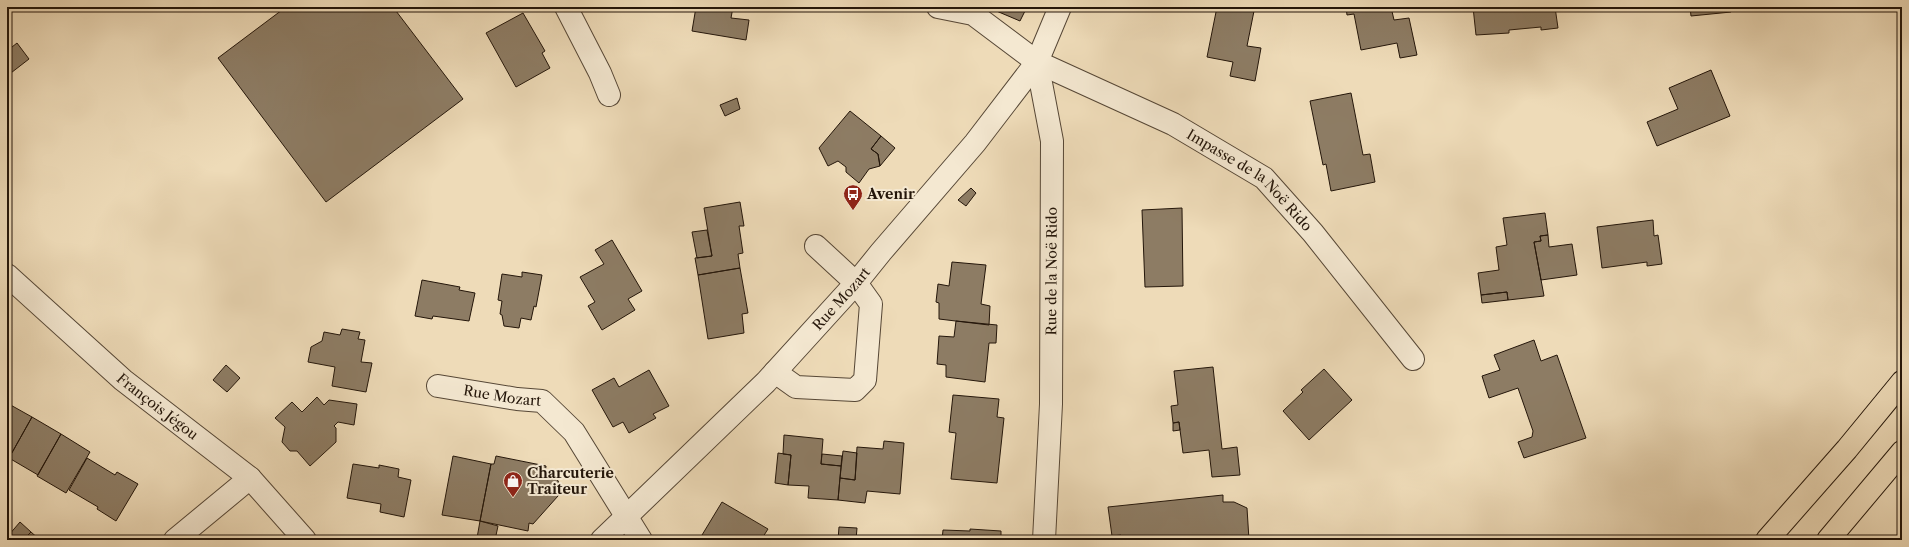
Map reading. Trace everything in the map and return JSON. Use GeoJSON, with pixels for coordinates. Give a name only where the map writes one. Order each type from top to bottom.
{"type":"FeatureCollection","features":[{"type":"Feature","properties":{"kind":"highway"},"geometry":{"type":"LineString","coordinates":[[1767,540],[1902,382]]}},
{"type":"Feature","properties":{"kind":"highway"},"geometry":{"type":"LineString","coordinates":[[1828,540],[1902,452]]}},
{"type":"Feature","properties":{"kind":"street"},"geometry":{"type":"LineString","coordinates":[[566,7],[600,73],[609,95]]}},
{"type":"Feature","properties":{"kind":"street","name":"Impasse de la Noë Rido"},"geometry":{"type":"LineString","coordinates":[[938,7],[973,14],[1037,62],[1173,124],[1264,178],[1313,233],[1413,359]]}},
{"type":"Feature","properties":{"kind":"street"},"geometry":{"type":"LineString","coordinates":[[1037,62],[1060,7]]}},
{"type":"Feature","properties":{"kind":"street","name":"Rue Mozart"},"geometry":{"type":"LineString","coordinates":[[602,540],[775,372],[856,283],[975,143],[1037,62]]}},
{"type":"Feature","properties":{"kind":"street","name":"Rue de la Noë Rido"},"geometry":{"type":"LineString","coordinates":[[1037,62],[1052,141],[1051,404],[1044,540]]}},
{"type":"Feature","properties":{"kind":"street"},"geometry":{"type":"LineString","coordinates":[[775,372],[796,387],[855,390],[866,380],[871,304],[856,283],[816,246]]}},
{"type":"Feature","properties":{"kind":"street","name":"François Jégou"},"geometry":{"type":"LineString","coordinates":[[7,275],[123,380],[250,478],[305,540]]}},
{"type":"Feature","properties":{"kind":"street","name":"Rue Mozart"},"geometry":{"type":"LineString","coordinates":[[438,386],[517,400],[542,401],[574,432],[641,540]]}},
{"type":"Feature","properties":{"kind":"street"},"geometry":{"type":"LineString","coordinates":[[175,540],[250,478]]}},
{"type":"Feature","properties":{"kind":"building"},"geometry":{"type":"Polygon","coordinates":[[[286,7],[393,7],[463,99],[326,202],[218,58],[286,7]]]}},
{"type":"Feature","properties":{"kind":"building"},"geometry":{"type":"Polygon","coordinates":[[[696,7],[733,7],[731,18],[749,20],[746,40],[692,31],[696,7]]]}},
{"type":"Feature","properties":{"kind":"building"},"geometry":{"type":"Polygon","coordinates":[[[987,7],[1027,7],[1020,21],[987,7]]]}},
{"type":"Feature","properties":{"kind":"building"},"geometry":{"type":"Polygon","coordinates":[[[1217,7],[1234,7],[1254,11],[1247,46],[1261,48],[1255,81],[1230,76],[1233,62],[1207,57],[1217,7]]]}},
{"type":"Feature","properties":{"kind":"building"},"geometry":{"type":"Polygon","coordinates":[[[1346,7],[1391,7],[1394,20],[1409,18],[1417,55],[1400,58],[1397,43],[1361,50],[1354,14],[1347,15],[1346,7]]]}},
{"type":"Feature","properties":{"kind":"building"},"geometry":{"type":"Polygon","coordinates":[[[1473,7],[1555,7],[1558,28],[1541,30],[1541,27],[1509,30],[1509,33],[1476,35],[1473,7]]]}},
{"type":"Feature","properties":{"kind":"building"},"geometry":{"type":"Polygon","coordinates":[[[1690,7],[1731,7],[1731,12],[1691,16],[1690,7]]]}},
{"type":"Feature","properties":{"kind":"building"},"geometry":{"type":"Polygon","coordinates":[[[523,13],[545,51],[542,53],[550,68],[516,87],[486,33],[523,13]]]}},
{"type":"Feature","properties":{"kind":"building"},"geometry":{"type":"Polygon","coordinates":[[[17,43],[29,59],[7,76],[7,51],[17,43]]]}},
{"type":"Feature","properties":{"kind":"building"},"geometry":{"type":"Polygon","coordinates":[[[1711,70],[1730,116],[1657,146],[1647,122],[1678,109],[1669,88],[1711,70]]]}},
{"type":"Feature","properties":{"kind":"building"},"geometry":{"type":"Polygon","coordinates":[[[1351,93],[1363,155],[1370,154],[1375,182],[1331,191],[1326,164],[1323,165],[1310,101],[1351,93]]]}},
{"type":"Feature","properties":{"kind":"building"},"geometry":{"type":"Polygon","coordinates":[[[737,98],[740,109],[725,116],[720,105],[737,98]]]}},
{"type":"Feature","properties":{"kind":"building"},"geometry":{"type":"Polygon","coordinates":[[[850,111],[881,136],[871,149],[878,154],[880,166],[869,169],[859,183],[846,172],[846,167],[838,161],[828,166],[819,148],[850,111]]]}},
{"type":"Feature","properties":{"kind":"building"},"geometry":{"type":"Polygon","coordinates":[[[881,136],[895,148],[880,166],[878,154],[871,149],[881,136]]]}},
{"type":"Feature","properties":{"kind":"building"},"geometry":{"type":"Polygon","coordinates":[[[971,188],[976,193],[966,206],[958,200],[971,188]]]}},
{"type":"Feature","properties":{"kind":"building"},"geometry":{"type":"Polygon","coordinates":[[[740,202],[744,226],[739,226],[743,253],[738,254],[740,268],[698,275],[695,258],[712,256],[704,208],[740,202]]]}},
{"type":"Feature","properties":{"kind":"building"},"geometry":{"type":"Polygon","coordinates":[[[1182,208],[1183,286],[1145,287],[1142,210],[1182,208]]]}},
{"type":"Feature","properties":{"kind":"building"},"geometry":{"type":"Polygon","coordinates":[[[1545,213],[1548,235],[1540,236],[1541,241],[1534,242],[1544,296],[1508,300],[1507,292],[1481,295],[1478,273],[1499,270],[1496,247],[1507,245],[1503,218],[1545,213]]]}},
{"type":"Feature","properties":{"kind":"building"},"geometry":{"type":"Polygon","coordinates":[[[1653,220],[1654,236],[1658,235],[1662,264],[1647,266],[1647,262],[1602,268],[1597,227],[1653,220]]]}},
{"type":"Feature","properties":{"kind":"building"},"geometry":{"type":"Polygon","coordinates":[[[707,230],[712,256],[697,258],[692,232],[707,230]]]}},
{"type":"Feature","properties":{"kind":"building"},"geometry":{"type":"Polygon","coordinates":[[[1548,235],[1549,247],[1572,244],[1577,275],[1541,280],[1534,242],[1541,241],[1540,236],[1548,235]]]}},
{"type":"Feature","properties":{"kind":"building"},"geometry":{"type":"Polygon","coordinates":[[[612,240],[642,291],[628,299],[635,310],[602,330],[588,306],[595,302],[580,277],[604,264],[595,250],[612,240]]]}},
{"type":"Feature","properties":{"kind":"building"},"geometry":{"type":"Polygon","coordinates":[[[952,262],[986,265],[981,304],[990,306],[989,325],[939,319],[939,303],[936,302],[938,284],[949,286],[952,262]]]}},
{"type":"Feature","properties":{"kind":"building"},"geometry":{"type":"Polygon","coordinates":[[[740,268],[748,313],[742,314],[744,333],[708,339],[698,275],[740,268]]]}},
{"type":"Feature","properties":{"kind":"building"},"geometry":{"type":"Polygon","coordinates":[[[522,272],[542,275],[536,307],[534,306],[531,320],[521,318],[519,328],[504,326],[502,315],[500,314],[502,301],[498,300],[502,274],[522,277],[522,272]]]}},
{"type":"Feature","properties":{"kind":"building"},"geometry":{"type":"Polygon","coordinates":[[[422,280],[460,287],[459,290],[475,293],[469,321],[433,316],[432,319],[415,316],[422,280]]]}},
{"type":"Feature","properties":{"kind":"building"},"geometry":{"type":"Polygon","coordinates":[[[1507,292],[1508,300],[1482,303],[1481,295],[1507,292]]]}},
{"type":"Feature","properties":{"kind":"building"},"geometry":{"type":"Polygon","coordinates":[[[956,321],[997,325],[996,343],[989,343],[985,382],[946,377],[946,365],[937,364],[939,336],[954,337],[956,321]]]}},
{"type":"Feature","properties":{"kind":"building"},"geometry":{"type":"Polygon","coordinates":[[[342,329],[360,332],[358,339],[365,340],[361,362],[372,363],[366,392],[332,386],[335,367],[308,362],[311,347],[322,341],[324,332],[340,335],[342,329]]]}},
{"type":"Feature","properties":{"kind":"building"},"geometry":{"type":"Polygon","coordinates":[[[1534,340],[1541,361],[1557,355],[1586,438],[1524,458],[1518,442],[1532,437],[1533,431],[1518,388],[1489,398],[1482,376],[1500,370],[1494,355],[1534,340]]]}},
{"type":"Feature","properties":{"kind":"building"},"geometry":{"type":"Polygon","coordinates":[[[226,365],[240,378],[227,392],[213,380],[226,365]]]}},
{"type":"Feature","properties":{"kind":"building"},"geometry":{"type":"Polygon","coordinates":[[[1213,367],[1222,449],[1237,447],[1240,475],[1212,477],[1209,450],[1183,453],[1179,422],[1173,423],[1171,406],[1178,405],[1174,371],[1213,367]]]}},
{"type":"Feature","properties":{"kind":"building"},"geometry":{"type":"Polygon","coordinates":[[[1324,369],[1352,400],[1309,440],[1283,411],[1303,392],[1301,390],[1324,369]]]}},
{"type":"Feature","properties":{"kind":"building"},"geometry":{"type":"Polygon","coordinates":[[[649,370],[669,406],[653,414],[656,418],[629,433],[623,422],[613,427],[592,390],[614,378],[619,387],[649,370]]]}},
{"type":"Feature","properties":{"kind":"building"},"geometry":{"type":"Polygon","coordinates":[[[953,395],[999,399],[997,417],[1004,418],[997,483],[951,479],[956,433],[949,432],[953,395]]]}},
{"type":"Feature","properties":{"kind":"building"},"geometry":{"type":"Polygon","coordinates":[[[317,397],[324,405],[329,400],[357,404],[354,425],[338,422],[334,426],[336,428],[336,442],[310,466],[297,451],[290,451],[282,442],[285,427],[275,418],[292,402],[302,412],[317,397]]]}},
{"type":"Feature","properties":{"kind":"building"},"geometry":{"type":"Polygon","coordinates":[[[7,403],[32,417],[9,458],[7,456],[7,403]]]}},
{"type":"Feature","properties":{"kind":"building"},"geometry":{"type":"Polygon","coordinates":[[[32,417],[61,434],[38,475],[9,458],[32,417]]]}},
{"type":"Feature","properties":{"kind":"building"},"geometry":{"type":"Polygon","coordinates":[[[1179,422],[1180,430],[1173,431],[1173,423],[1179,422]]]}},
{"type":"Feature","properties":{"kind":"building"},"geometry":{"type":"Polygon","coordinates":[[[61,434],[90,452],[66,493],[37,476],[61,434]]]}},
{"type":"Feature","properties":{"kind":"building"},"geometry":{"type":"Polygon","coordinates":[[[784,435],[823,439],[821,464],[841,466],[838,500],[808,498],[809,486],[788,485],[791,455],[783,454],[784,435]]]}},
{"type":"Feature","properties":{"kind":"building"},"geometry":{"type":"Polygon","coordinates":[[[884,441],[904,443],[900,494],[867,491],[865,503],[838,500],[840,478],[855,480],[857,447],[883,449],[884,441]]]}},
{"type":"Feature","properties":{"kind":"building"},"geometry":{"type":"Polygon","coordinates":[[[843,451],[857,453],[855,480],[840,478],[843,451]]]}},
{"type":"Feature","properties":{"kind":"building"},"geometry":{"type":"Polygon","coordinates":[[[778,453],[791,455],[788,485],[775,483],[778,453]]]}},
{"type":"Feature","properties":{"kind":"building"},"geometry":{"type":"Polygon","coordinates":[[[822,454],[842,456],[841,466],[821,464],[822,454]]]}},
{"type":"Feature","properties":{"kind":"building"},"geometry":{"type":"Polygon","coordinates":[[[453,456],[491,464],[480,521],[442,515],[453,456]]]}},
{"type":"Feature","properties":{"kind":"building"},"geometry":{"type":"Polygon","coordinates":[[[496,456],[546,466],[545,475],[556,477],[560,485],[558,496],[533,524],[529,523],[528,531],[480,521],[491,464],[494,464],[496,456]]]}},
{"type":"Feature","properties":{"kind":"building"},"geometry":{"type":"Polygon","coordinates":[[[87,458],[115,475],[117,472],[138,484],[116,521],[97,509],[98,507],[69,490],[87,458]]]}},
{"type":"Feature","properties":{"kind":"building"},"geometry":{"type":"Polygon","coordinates":[[[353,464],[379,468],[379,465],[399,469],[398,477],[411,480],[404,517],[380,512],[381,504],[347,498],[353,464]]]}},
{"type":"Feature","properties":{"kind":"building"},"geometry":{"type":"Polygon","coordinates":[[[1223,495],[1223,502],[1234,502],[1247,508],[1249,540],[1122,540],[1121,535],[1112,536],[1108,507],[1223,495]]]}},
{"type":"Feature","properties":{"kind":"building"},"geometry":{"type":"Polygon","coordinates":[[[722,502],[768,529],[761,540],[699,540],[722,502]]]}},
{"type":"Feature","properties":{"kind":"building"},"geometry":{"type":"Polygon","coordinates":[[[480,521],[498,526],[495,540],[477,538],[480,521]]]}},
{"type":"Feature","properties":{"kind":"building"},"geometry":{"type":"Polygon","coordinates":[[[20,522],[31,532],[23,540],[12,540],[8,536],[20,522]]]}},
{"type":"Feature","properties":{"kind":"building"},"geometry":{"type":"Polygon","coordinates":[[[839,527],[857,528],[856,540],[838,540],[839,527]]]}},
{"type":"Feature","properties":{"kind":"building"},"geometry":{"type":"Polygon","coordinates":[[[970,529],[1001,531],[1001,540],[942,540],[943,530],[970,531],[970,529]]]}},
{"type":"Feature","properties":{"kind":"building"},"geometry":{"type":"Polygon","coordinates":[[[31,532],[40,540],[23,540],[31,532]]]}},
{"type":"Feature","properties":{"kind":"place","name":"Avenir"},"geometry":{"type":"Point","coordinates":[853,211]}},
{"type":"Feature","properties":{"kind":"place","name":"Charcuterie Traiteur"},"geometry":{"type":"Point","coordinates":[513,498]}}]}
